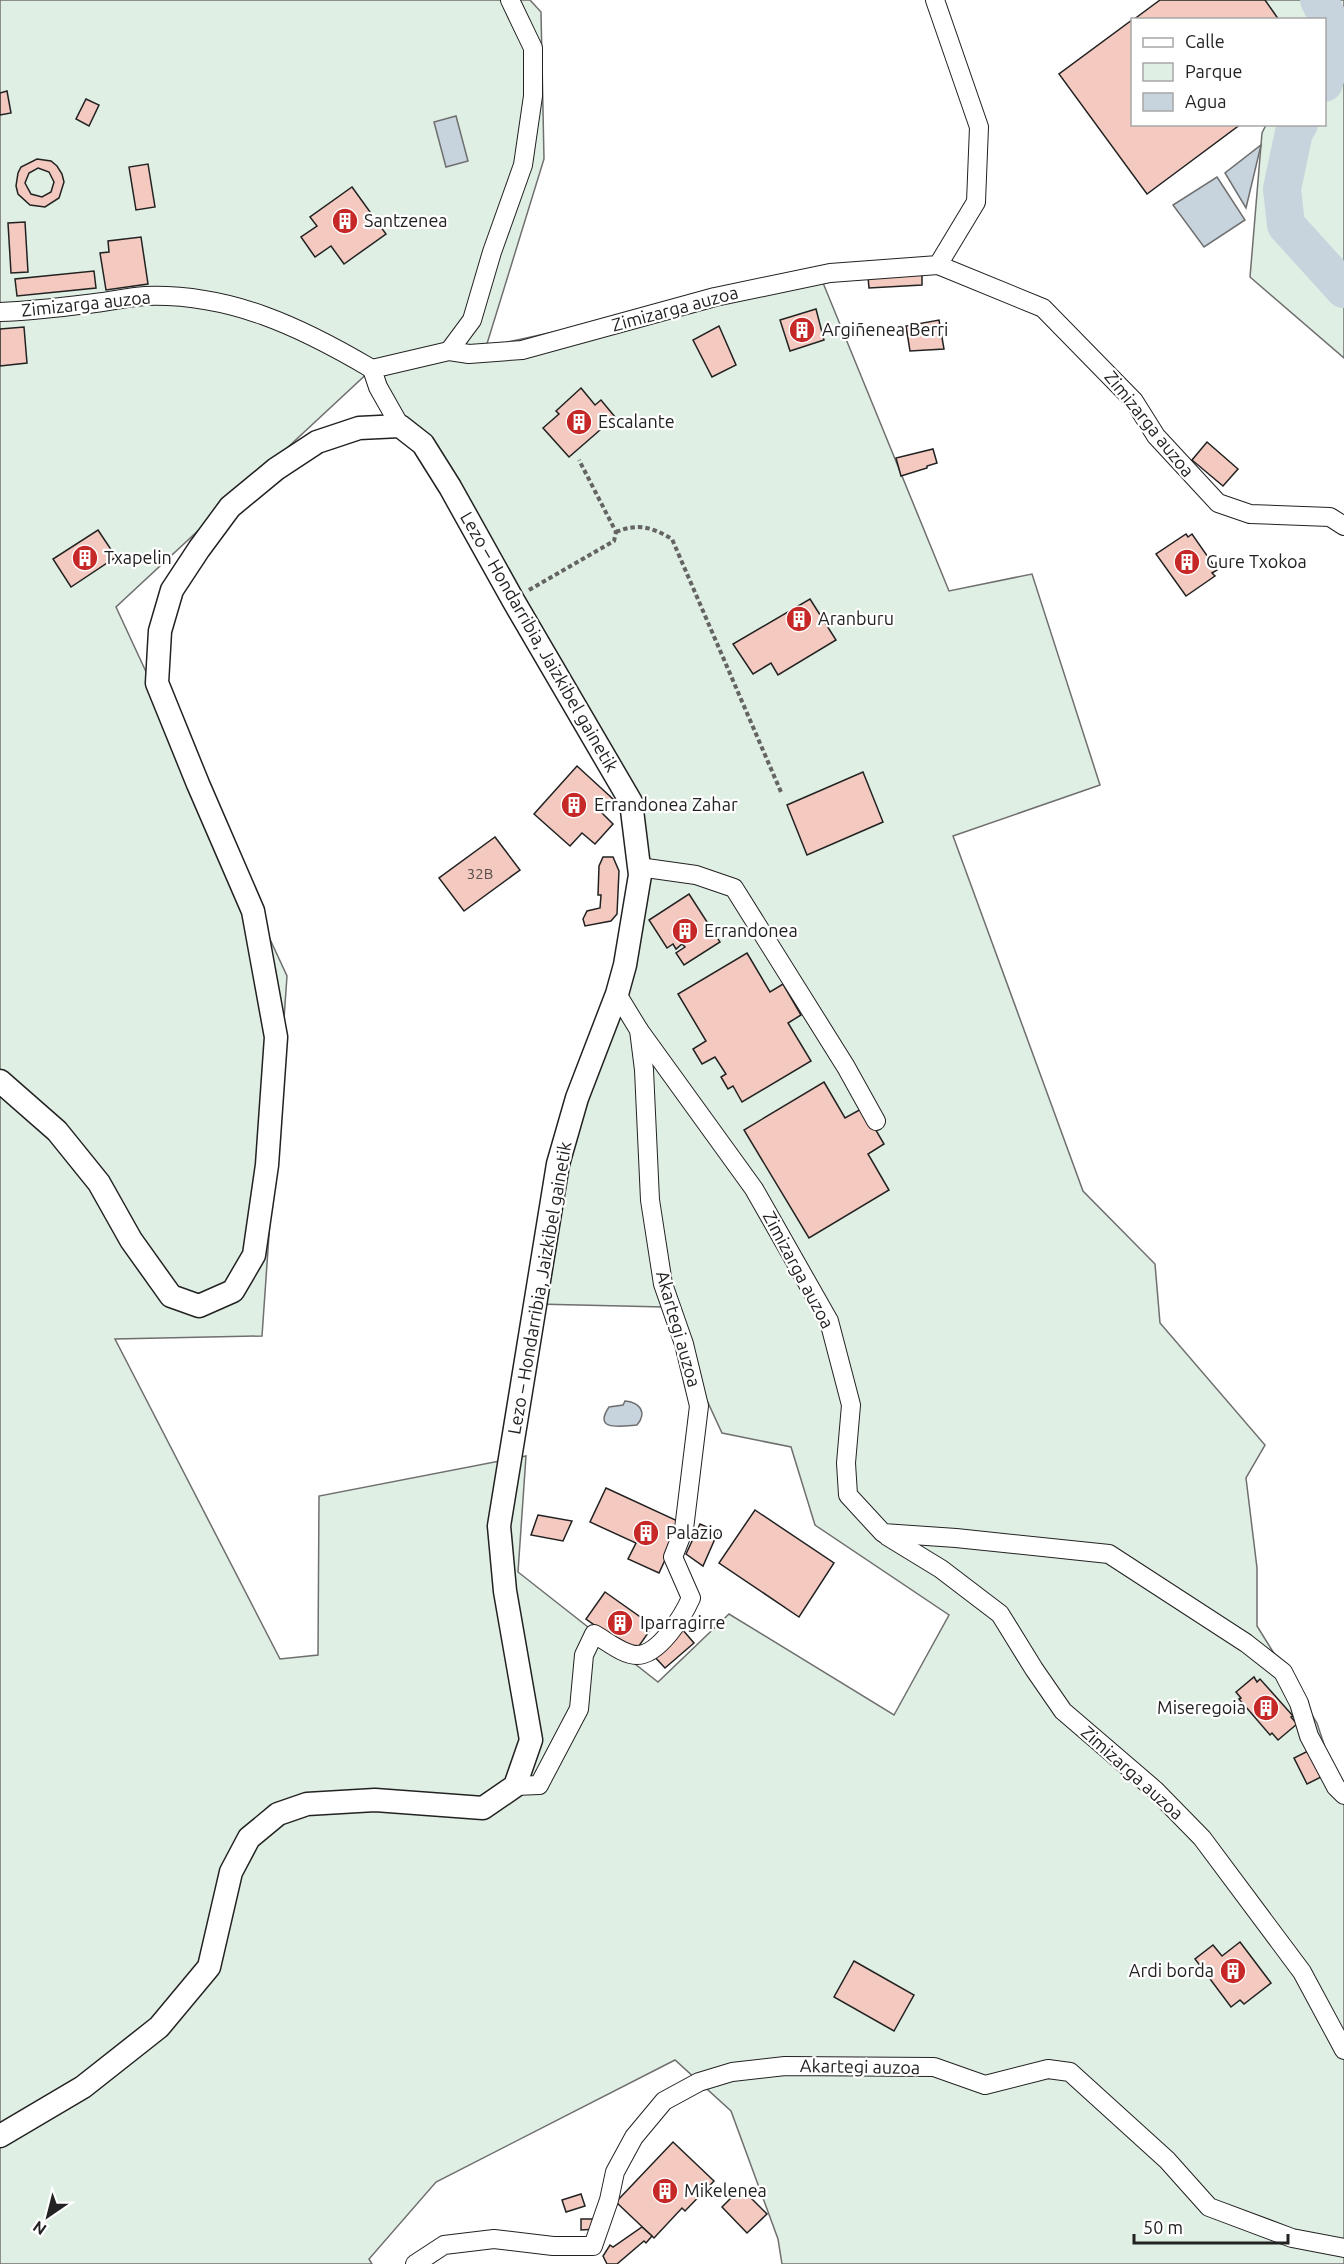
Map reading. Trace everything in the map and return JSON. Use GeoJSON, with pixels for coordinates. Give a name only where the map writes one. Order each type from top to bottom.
{"type":"FeatureCollection","features":[{"type":"Feature","properties":{"kind":"street"},"geometry":{"type":"LineString","coordinates":[[449,351],[472,320],[492,252],[523,165],[533,96],[533,48],[510,0]]}},
{"type":"Feature","properties":{"kind":"street"},"geometry":{"type":"LineString","coordinates":[[936,0],[979,127],[976,202],[938,265]]}},
{"type":"Feature","properties":{"kind":"street","name":"Zimizarga auzoa"},"geometry":{"type":"LineString","coordinates":[[0,312],[37,310],[145,296],[203,299],[264,314],[324,340],[372,369],[449,351],[469,354],[522,350],[715,297],[830,273],[938,265],[1042,308],[1134,401],[1156,435],[1218,503],[1250,514],[1330,518],[1344,526]]}},
{"type":"Feature","properties":{"kind":"street"},"geometry":{"type":"LineString","coordinates":[[0,1081],[57,1131],[92,1174],[131,1240],[171,1296],[199,1306],[233,1291],[254,1255],[267,1165],[276,1037],[253,911],[157,683],[160,631],[172,590],[198,549],[230,507],[276,469],[317,442],[359,428],[400,426],[378,387],[372,369]]}},
{"type":"Feature","properties":{"kind":"street","name":"Lezo – Hondarribia, Jaizkibel gainetik"},"geometry":{"type":"LineString","coordinates":[[400,426],[423,444],[450,487],[631,802],[640,875],[625,965],[617,994],[577,1098],[558,1164],[499,1526],[505,1591],[531,1740],[515,1785]]}},
{"type":"Feature","properties":{"kind":"street"},"geometry":{"type":"LineString","coordinates":[[639,867],[696,875],[734,888],[846,1067],[876,1121]]}},
{"type":"Feature","properties":{"kind":"street","name":"Akartegi auzoa"},"geometry":{"type":"LineString","coordinates":[[515,1785],[539,1785],[579,1708],[584,1654],[594,1634],[627,1653],[636,1655],[647,1653],[662,1641],[683,1616],[691,1598],[673,1557],[684,1529],[699,1406],[684,1344],[663,1284],[650,1200],[644,1070],[639,1029],[617,994]]}},
{"type":"Feature","properties":{"kind":"street","name":"Zimizarga auzoa"},"geometry":{"type":"LineString","coordinates":[[639,1029],[754,1189],[829,1321],[851,1405],[846,1463],[848,1495],[883,1533],[941,1569],[1000,1614],[1063,1711],[1155,1790],[1202,1838],[1302,1971],[1344,2050]]}},
{"type":"Feature","properties":{"kind":"street"},"geometry":{"type":"LineString","coordinates":[[883,1533],[1109,1554],[1246,1643],[1283,1672],[1299,1702],[1308,1736],[1336,1787],[1344,1795]]}},
{"type":"Feature","properties":{"kind":"street"},"geometry":{"type":"LineString","coordinates":[[0,2136],[83,2087],[159,2027],[209,1967],[231,1872],[249,1838],[278,1814],[307,1804],[375,1800],[483,1809],[515,1785]]}},
{"type":"Feature","properties":{"kind":"street","name":"Akartegi auzoa"},"geometry":{"type":"LineString","coordinates":[[415,2264],[444,2245],[494,2239],[553,2246],[593,2246],[609,2200],[615,2172],[634,2137],[664,2101],[699,2082],[732,2072],[786,2066],[934,2067],[985,2085],[1025,2077],[1048,2069],[1070,2072],[1167,2160],[1209,2207],[1292,2238],[1344,2248]]}},
{"type":"Feature","properties":{"kind":"path"},"geometry":{"type":"LineString","coordinates":[[513,600],[614,541],[616,532],[579,460]]}},
{"type":"Feature","properties":{"kind":"path"},"geometry":{"type":"LineString","coordinates":[[616,532],[632,526],[657,530],[672,539],[781,792]]}},
{"type":"Feature","properties":{"kind":"green space"},"geometry":{"type":"Polygon","coordinates":[[[0,0],[530,0],[541,12],[544,159],[486,347],[819,273],[949,591],[1032,574],[1100,785],[953,836],[1083,1191],[1155,1264],[1160,1323],[1265,1445],[1246,1478],[1257,1568],[1257,1626],[1317,1723],[1344,1805],[1344,2264],[782,2264],[778,2239],[731,2111],[675,2060],[436,2182],[369,2259],[372,2264],[0,2264],[0,0]],[[372,369],[116,607],[287,976],[262,1336],[115,1339],[280,1659],[318,1655],[319,1496],[526,1456],[518,1572],[658,1682],[729,1614],[894,1715],[949,1615],[815,1525],[791,1447],[722,1433],[664,1307],[536,1304],[644,842],[372,369]]]}},
{"type":"Feature","properties":{"kind":"green space"},"geometry":{"type":"Polygon","coordinates":[[[1261,0],[1344,0],[1344,358],[1250,277],[1262,133],[1266,126],[1326,126],[1326,18],[1272,18],[1261,0]]]}},
{"type":"Feature","properties":{"kind":"water"},"geometry":{"type":"Polygon","coordinates":[[[456,116],[468,161],[446,167],[434,122],[456,116]]]}},
{"type":"Feature","properties":{"kind":"water"},"geometry":{"type":"Polygon","coordinates":[[[1261,145],[1246,208],[1225,173],[1261,145]]]}},
{"type":"Feature","properties":{"kind":"water"},"geometry":{"type":"Polygon","coordinates":[[[1217,177],[1245,220],[1204,247],[1173,205],[1217,177]]]}},
{"type":"Feature","properties":{"kind":"water"},"geometry":{"type":"Polygon","coordinates":[[[625,1401],[634,1403],[642,1412],[637,1425],[611,1426],[607,1424],[604,1420],[609,1407],[623,1405],[625,1401]]]}},
{"type":"Feature","properties":{"kind":"building"},"geometry":{"type":"Polygon","coordinates":[[[1160,0],[1265,0],[1278,18],[1136,18],[1160,0]]]}},
{"type":"Feature","properties":{"kind":"building"},"geometry":{"type":"Polygon","coordinates":[[[1131,21],[1131,126],[1238,126],[1147,194],[1059,74],[1131,21]]]}},
{"type":"Feature","properties":{"kind":"building"},"geometry":{"type":"Polygon","coordinates":[[[7,91],[11,113],[0,115],[0,93],[7,91]]]}},
{"type":"Feature","properties":{"kind":"building"},"geometry":{"type":"Polygon","coordinates":[[[86,99],[99,105],[89,126],[76,119],[86,99]]]}},
{"type":"Feature","properties":{"kind":"building"},"geometry":{"type":"Polygon","coordinates":[[[37,159],[51,161],[62,174],[64,182],[59,198],[45,207],[30,205],[18,194],[16,186],[21,167],[37,159]],[[38,168],[29,173],[25,183],[31,194],[42,197],[51,192],[54,182],[49,172],[38,168]]]}},
{"type":"Feature","properties":{"kind":"building"},"geometry":{"type":"Polygon","coordinates":[[[148,164],[155,207],[136,210],[129,167],[148,164]]]}},
{"type":"Feature","properties":{"kind":"building","name":"Santzenea"},"geometry":{"type":"Polygon","coordinates":[[[352,187],[386,234],[344,264],[331,246],[315,257],[301,237],[317,226],[310,217],[352,187]]]}},
{"type":"Feature","properties":{"kind":"building"},"geometry":{"type":"Polygon","coordinates":[[[25,222],[28,272],[11,273],[8,223],[25,222]]]}},
{"type":"Feature","properties":{"kind":"building"},"geometry":{"type":"Polygon","coordinates":[[[141,237],[148,284],[106,290],[100,253],[109,252],[108,241],[141,237]]]}},
{"type":"Feature","properties":{"kind":"building"},"geometry":{"type":"Polygon","coordinates":[[[94,271],[96,288],[17,296],[15,279],[94,271]]]}},
{"type":"Feature","properties":{"kind":"building"},"geometry":{"type":"Polygon","coordinates":[[[922,275],[922,285],[869,288],[868,277],[922,275]]]}},
{"type":"Feature","properties":{"kind":"building","name":"Argiñenea Berri"},"geometry":{"type":"Polygon","coordinates":[[[816,309],[824,340],[790,351],[780,320],[816,309]]]}},
{"type":"Feature","properties":{"kind":"building"},"geometry":{"type":"Polygon","coordinates":[[[939,320],[944,349],[910,351],[906,326],[939,320]]]}},
{"type":"Feature","properties":{"kind":"building"},"geometry":{"type":"Polygon","coordinates":[[[719,326],[736,365],[712,377],[693,340],[719,326]]]}},
{"type":"Feature","properties":{"kind":"building"},"geometry":{"type":"Polygon","coordinates":[[[24,327],[27,363],[0,366],[0,329],[24,327]]]}},
{"type":"Feature","properties":{"kind":"building","name":"Escalante"},"geometry":{"type":"Polygon","coordinates":[[[581,388],[595,405],[601,400],[615,417],[569,457],[543,428],[559,414],[556,411],[581,388]]]}},
{"type":"Feature","properties":{"kind":"building"},"geometry":{"type":"Polygon","coordinates":[[[1207,442],[1238,469],[1223,486],[1192,460],[1207,442]]]}},
{"type":"Feature","properties":{"kind":"building"},"geometry":{"type":"Polygon","coordinates":[[[933,449],[937,463],[901,476],[896,458],[933,449]]]}},
{"type":"Feature","properties":{"kind":"building","name":"Txapelin"},"geometry":{"type":"Polygon","coordinates":[[[98,530],[116,557],[71,587],[53,559],[98,530]]]}},
{"type":"Feature","properties":{"kind":"building","name":"Gure Txokoa"},"geometry":{"type":"Polygon","coordinates":[[[1186,534],[1188,537],[1192,534],[1217,570],[1212,573],[1215,576],[1186,596],[1156,554],[1186,534]]]}},
{"type":"Feature","properties":{"kind":"building","name":"Aranburu"},"geometry":{"type":"Polygon","coordinates":[[[810,599],[836,640],[778,675],[771,663],[753,674],[733,644],[810,599]]]}},
{"type":"Feature","properties":{"kind":"building","name":"Errandonea Zahar"},"geometry":{"type":"Polygon","coordinates":[[[577,766],[613,799],[601,812],[613,824],[595,844],[582,833],[570,846],[534,814],[577,766]]]}},
{"type":"Feature","properties":{"kind":"building"},"geometry":{"type":"Polygon","coordinates":[[[863,772],[883,822],[807,855],[787,805],[863,772]]]}},
{"type":"Feature","properties":{"kind":"building"},"geometry":{"type":"Polygon","coordinates":[[[495,837],[520,870],[464,911],[439,878],[495,837]]]}},
{"type":"Feature","properties":{"kind":"building"},"geometry":{"type":"Polygon","coordinates":[[[603,857],[613,857],[619,871],[617,914],[611,921],[585,926],[583,919],[587,911],[600,908],[599,866],[603,857]]]}},
{"type":"Feature","properties":{"kind":"building","name":"Errandonea"},"geometry":{"type":"Polygon","coordinates":[[[689,894],[720,942],[684,965],[676,953],[685,947],[682,944],[676,949],[673,944],[667,948],[649,920],[689,894]]]}},
{"type":"Feature","properties":{"kind":"building"},"geometry":{"type":"Polygon","coordinates":[[[747,953],[770,992],[783,984],[801,1015],[788,1023],[811,1061],[742,1102],[733,1086],[728,1089],[721,1077],[726,1074],[715,1057],[702,1064],[693,1049],[706,1041],[678,994],[747,953]]]}},
{"type":"Feature","properties":{"kind":"building"},"geometry":{"type":"Polygon","coordinates":[[[824,1082],[845,1118],[863,1108],[884,1144],[868,1154],[889,1190],[809,1238],[744,1130],[824,1082]]]}},
{"type":"Feature","properties":{"kind":"building","name":"Palazio"},"geometry":{"type":"Polygon","coordinates":[[[606,1488],[682,1523],[659,1573],[628,1559],[636,1543],[590,1522],[606,1488]]]}},
{"type":"Feature","properties":{"kind":"building"},"geometry":{"type":"Polygon","coordinates":[[[755,1510],[834,1563],[799,1617],[719,1563],[755,1510]]]}},
{"type":"Feature","properties":{"kind":"building"},"geometry":{"type":"Polygon","coordinates":[[[538,1515],[572,1521],[563,1541],[531,1535],[538,1515]]]}},
{"type":"Feature","properties":{"kind":"building"},"geometry":{"type":"Polygon","coordinates":[[[700,1524],[718,1532],[703,1566],[686,1554],[700,1524]]]}},
{"type":"Feature","properties":{"kind":"building","name":"Iparragirre"},"geometry":{"type":"Polygon","coordinates":[[[605,1592],[653,1626],[634,1653],[586,1619],[605,1592]]]}},
{"type":"Feature","properties":{"kind":"building"},"geometry":{"type":"Polygon","coordinates":[[[682,1629],[694,1643],[665,1668],[653,1655],[682,1629]]]}},
{"type":"Feature","properties":{"kind":"building","name":"Miseregoia"},"geometry":{"type":"Polygon","coordinates":[[[1254,1677],[1257,1682],[1260,1679],[1293,1716],[1291,1717],[1297,1724],[1278,1740],[1272,1733],[1270,1735],[1239,1699],[1241,1698],[1236,1692],[1254,1677]]]}},
{"type":"Feature","properties":{"kind":"building"},"geometry":{"type":"Polygon","coordinates":[[[1308,1751],[1321,1777],[1307,1784],[1294,1758],[1308,1751]]]}},
{"type":"Feature","properties":{"kind":"building","name":"Ardi borda"},"geometry":{"type":"Polygon","coordinates":[[[1240,1942],[1271,1983],[1244,2004],[1240,2000],[1231,2007],[1195,1959],[1213,1945],[1222,1956],[1240,1942]]]}},
{"type":"Feature","properties":{"kind":"building"},"geometry":{"type":"Polygon","coordinates":[[[854,1961],[914,1995],[894,2031],[834,1997],[854,1961]]]}},
{"type":"Feature","properties":{"kind":"building","name":"Mikelenea"},"geometry":{"type":"Polygon","coordinates":[[[673,2142],[714,2181],[685,2211],[682,2208],[654,2238],[616,2202],[673,2142]]]}},
{"type":"Feature","properties":{"kind":"building"},"geometry":{"type":"Polygon","coordinates":[[[741,2188],[767,2214],[747,2233],[722,2207],[741,2188]]]}},
{"type":"Feature","properties":{"kind":"building"},"geometry":{"type":"Polygon","coordinates":[[[581,2194],[585,2206],[566,2212],[562,2200],[581,2194]]]}},
{"type":"Feature","properties":{"kind":"building"},"geometry":{"type":"Polygon","coordinates":[[[581,2219],[597,2219],[598,2229],[581,2230],[581,2219]]]}},
{"type":"Feature","properties":{"kind":"building"},"geometry":{"type":"Polygon","coordinates":[[[642,2227],[652,2236],[646,2243],[644,2241],[617,2264],[607,2264],[603,2256],[610,2245],[613,2247],[642,2227]]]}},
{"type":"Feature","properties":{"kind":"waterway"},"geometry":{"type":"LineString","coordinates":[[1319,0],[1337,36],[1326,76]]}},
{"type":"Feature","properties":{"kind":"waterway"},"geometry":{"type":"LineString","coordinates":[[1298,126],[1294,132],[1282,189],[1286,225],[1344,289]]}},
{"type":"Feature","properties":{"kind":"place","name":"Santzenea"},"geometry":{"type":"Point","coordinates":[345,221]}},
{"type":"Feature","properties":{"kind":"place","name":"Argiñenea Berri"},"geometry":{"type":"Point","coordinates":[802,330]}},
{"type":"Feature","properties":{"kind":"place","name":"Escalante"},"geometry":{"type":"Point","coordinates":[579,422]}},
{"type":"Feature","properties":{"kind":"place","name":"Txapelin"},"geometry":{"type":"Point","coordinates":[85,558]}},
{"type":"Feature","properties":{"kind":"place","name":"Gure Txokoa"},"geometry":{"type":"Point","coordinates":[1187,562]}},
{"type":"Feature","properties":{"kind":"place","name":"Aranburu"},"geometry":{"type":"Point","coordinates":[799,619]}},
{"type":"Feature","properties":{"kind":"place","name":"Errandonea Zahar"},"geometry":{"type":"Point","coordinates":[574,805]}},
{"type":"Feature","properties":{"kind":"place","name":"Errandonea"},"geometry":{"type":"Point","coordinates":[685,931]}},
{"type":"Feature","properties":{"kind":"place","name":"Palazio"},"geometry":{"type":"Point","coordinates":[646,1533]}},
{"type":"Feature","properties":{"kind":"place","name":"Iparragirre"},"geometry":{"type":"Point","coordinates":[620,1623]}},
{"type":"Feature","properties":{"kind":"place","name":"Miseregoia"},"geometry":{"type":"Point","coordinates":[1266,1708]}},
{"type":"Feature","properties":{"kind":"place","name":"Ardi borda"},"geometry":{"type":"Point","coordinates":[1233,1971]}},
{"type":"Feature","properties":{"kind":"place","name":"Mikelenea"},"geometry":{"type":"Point","coordinates":[665,2191]}}]}
